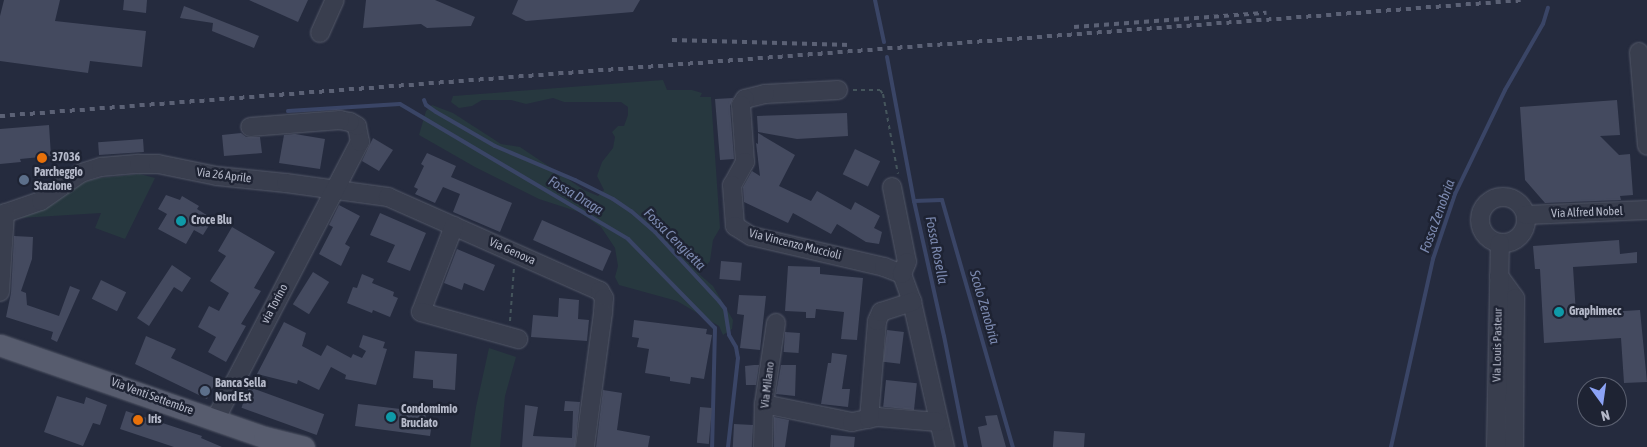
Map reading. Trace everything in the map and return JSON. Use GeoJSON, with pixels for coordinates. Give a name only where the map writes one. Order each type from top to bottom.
{"type":"FeatureCollection","features":[{"type":"Feature","properties":{"kind":"main road","name":"Via Venti Settembre"},"geometry":{"type":"LineString","coordinates":[[0,345],[264,437],[304,447]]}},
{"type":"Feature","properties":{"kind":"street"},"geometry":{"type":"LineString","coordinates":[[320,33],[335,0]]}},
{"type":"Feature","properties":{"kind":"street"},"geometry":{"type":"LineString","coordinates":[[1639,52],[1647,146]]}},
{"type":"Feature","properties":{"kind":"street","name":"Via Vincenzo Muccioli"},"geometry":{"type":"LineString","coordinates":[[838,90],[765,94],[745,99],[741,105],[745,162],[732,185],[735,226],[751,236],[884,267],[902,274]]}},
{"type":"Feature","properties":{"kind":"street","name":"via Torino"},"geometry":{"type":"LineString","coordinates":[[215,420],[360,142],[357,126],[340,120],[250,127]]}},
{"type":"Feature","properties":{"kind":"street","name":"Via 26 Aprile"},"geometry":{"type":"LineString","coordinates":[[2,214],[41,201],[81,173],[101,167],[158,164],[217,176],[336,189],[388,197],[454,226]]}},
{"type":"Feature","properties":{"kind":"street"},"geometry":{"type":"LineString","coordinates":[[892,187],[907,262],[902,274],[912,302],[945,447]]}},
{"type":"Feature","properties":{"kind":"street"},"geometry":{"type":"LineString","coordinates":[[1504,196],[1518,202],[1526,215],[1526,223],[1520,236],[1507,243],[1500,243],[1492,241],[1481,230],[1480,214],[1483,207],[1496,197],[1504,196]]}},
{"type":"Feature","properties":{"kind":"street","name":"Via Alfred Nobel"},"geometry":{"type":"LineString","coordinates":[[1526,215],[1647,210]]}},
{"type":"Feature","properties":{"kind":"street"},"geometry":{"type":"LineString","coordinates":[[0,292],[2,214]]}},
{"type":"Feature","properties":{"kind":"street"},"geometry":{"type":"LineString","coordinates":[[454,226],[421,312],[518,340]]}},
{"type":"Feature","properties":{"kind":"street","name":"Via Genova"},"geometry":{"type":"LineString","coordinates":[[454,226],[600,291],[604,298],[585,447]]}},
{"type":"Feature","properties":{"kind":"street","name":"Via Louis Pasteur"},"geometry":{"type":"LineString","coordinates":[[1496,447],[1500,243]]}},
{"type":"Feature","properties":{"kind":"street"},"geometry":{"type":"LineString","coordinates":[[1499,276],[1515,298],[1514,447]]}},
{"type":"Feature","properties":{"kind":"street"},"geometry":{"type":"LineString","coordinates":[[869,419],[877,321],[881,312],[912,302]]}},
{"type":"Feature","properties":{"kind":"street","name":"Via Milano"},"geometry":{"type":"LineString","coordinates":[[762,447],[764,404],[776,323]]}},
{"type":"Feature","properties":{"kind":"street"},"geometry":{"type":"LineString","coordinates":[[764,404],[852,422],[878,417],[938,422]]}},
{"type":"Feature","properties":{"kind":"path"},"geometry":{"type":"LineString","coordinates":[[838,90],[880,90],[883,94],[900,184],[892,187]]}},
{"type":"Feature","properties":{"kind":"path"},"geometry":{"type":"LineString","coordinates":[[510,322],[516,254]]}},
{"type":"Feature","properties":{"kind":"shaded area"},"geometry":{"type":"Polygon","coordinates":[[[663,80],[667,90],[692,90],[702,93],[700,97],[711,97],[720,228],[713,240],[710,261],[699,274],[713,286],[733,320],[732,329],[723,335],[719,326],[677,301],[619,285],[615,277],[618,266],[615,248],[601,227],[579,212],[539,199],[475,167],[419,135],[426,111],[432,105],[453,113],[501,144],[520,147],[584,190],[598,196],[604,190],[597,176],[602,162],[613,148],[615,137],[612,132],[618,126],[624,126],[628,115],[628,107],[621,102],[564,102],[553,98],[526,104],[511,100],[482,100],[472,106],[459,108],[451,102],[453,96],[663,80]]]}},
{"type":"Feature","properties":{"kind":"shaded area"},"geometry":{"type":"Polygon","coordinates":[[[140,174],[155,178],[125,239],[95,228],[101,213],[20,218],[55,203],[72,188],[85,182],[99,178],[140,174]]]}},
{"type":"Feature","properties":{"kind":"shaded area"},"geometry":{"type":"Polygon","coordinates":[[[489,348],[516,357],[505,396],[500,447],[470,447],[476,407],[489,348]]]}},
{"type":"Feature","properties":{"kind":"building"},"geometry":{"type":"Polygon","coordinates":[[[4,0],[60,0],[55,21],[146,31],[142,67],[90,61],[88,73],[0,61],[0,16],[4,0]]]}},
{"type":"Feature","properties":{"kind":"building"},"geometry":{"type":"Polygon","coordinates":[[[124,0],[147,0],[146,13],[123,10],[124,0]]]}},
{"type":"Feature","properties":{"kind":"building"},"geometry":{"type":"Polygon","coordinates":[[[249,0],[308,0],[298,22],[249,0]]]}},
{"type":"Feature","properties":{"kind":"building"},"geometry":{"type":"Polygon","coordinates":[[[366,0],[435,0],[475,17],[471,26],[427,28],[421,24],[363,28],[366,0]]]}},
{"type":"Feature","properties":{"kind":"building"},"geometry":{"type":"Polygon","coordinates":[[[518,0],[640,0],[633,12],[526,21],[512,14],[518,0]]]}},
{"type":"Feature","properties":{"kind":"building"},"geometry":{"type":"Polygon","coordinates":[[[184,6],[259,36],[254,48],[212,31],[213,23],[180,18],[184,6]]]}},
{"type":"Feature","properties":{"kind":"building"},"geometry":{"type":"Polygon","coordinates":[[[733,98],[730,106],[734,159],[720,160],[715,99],[733,98]]]}},
{"type":"Feature","properties":{"kind":"building"},"geometry":{"type":"Polygon","coordinates":[[[1617,100],[1620,135],[1600,136],[1619,155],[1630,154],[1633,195],[1620,196],[1621,200],[1545,203],[1525,180],[1520,107],[1617,100]]]}},
{"type":"Feature","properties":{"kind":"building"},"geometry":{"type":"Polygon","coordinates":[[[847,113],[848,136],[797,139],[758,132],[757,116],[847,113]]]}},
{"type":"Feature","properties":{"kind":"building"},"geometry":{"type":"Polygon","coordinates":[[[49,125],[51,156],[20,159],[21,162],[0,164],[0,129],[49,125]]]}},
{"type":"Feature","properties":{"kind":"building"},"geometry":{"type":"Polygon","coordinates":[[[241,133],[246,137],[260,137],[262,153],[224,156],[222,135],[241,133]]]}},
{"type":"Feature","properties":{"kind":"building"},"geometry":{"type":"Polygon","coordinates":[[[758,133],[795,155],[779,186],[811,201],[817,191],[851,210],[855,202],[880,216],[874,228],[882,232],[879,244],[866,242],[837,224],[831,234],[793,213],[788,223],[744,202],[743,187],[752,171],[760,176],[756,143],[758,144],[758,133]]]}},
{"type":"Feature","properties":{"kind":"building"},"geometry":{"type":"Polygon","coordinates":[[[295,134],[325,139],[320,169],[279,163],[284,135],[295,134]]]}},
{"type":"Feature","properties":{"kind":"building"},"geometry":{"type":"Polygon","coordinates":[[[373,138],[393,150],[379,171],[362,161],[373,138]]]}},
{"type":"Feature","properties":{"kind":"building"},"geometry":{"type":"Polygon","coordinates":[[[143,139],[144,152],[99,155],[98,142],[143,139]]]}},
{"type":"Feature","properties":{"kind":"building"},"geometry":{"type":"Polygon","coordinates":[[[855,149],[880,161],[868,186],[843,174],[855,149]]]}},
{"type":"Feature","properties":{"kind":"building"},"geometry":{"type":"Polygon","coordinates":[[[427,153],[456,166],[451,177],[512,203],[500,232],[453,212],[460,194],[443,187],[435,203],[415,194],[418,189],[414,187],[424,166],[421,164],[427,153]]]}},
{"type":"Feature","properties":{"kind":"building","name":"Croce Blu"},"geometry":{"type":"Polygon","coordinates":[[[166,195],[180,200],[182,196],[199,206],[197,209],[213,219],[203,235],[194,230],[186,244],[158,229],[167,214],[158,209],[166,195]]]}},
{"type":"Feature","properties":{"kind":"building"},"geometry":{"type":"Polygon","coordinates":[[[339,205],[360,216],[345,244],[350,247],[341,266],[319,254],[333,227],[329,225],[339,205]]]}},
{"type":"Feature","properties":{"kind":"building"},"geometry":{"type":"Polygon","coordinates":[[[380,213],[426,233],[410,271],[387,262],[395,245],[370,235],[380,213]]]}},
{"type":"Feature","properties":{"kind":"building"},"geometry":{"type":"Polygon","coordinates":[[[542,220],[611,251],[602,271],[533,240],[542,220]]]}},
{"type":"Feature","properties":{"kind":"building"},"geometry":{"type":"Polygon","coordinates":[[[232,227],[275,252],[254,288],[261,291],[241,324],[246,326],[226,362],[208,352],[216,337],[198,327],[209,306],[219,311],[229,293],[210,281],[226,256],[218,251],[232,227]]]}},
{"type":"Feature","properties":{"kind":"building"},"geometry":{"type":"Polygon","coordinates":[[[14,236],[33,237],[32,259],[21,291],[26,293],[27,305],[59,316],[70,286],[80,290],[57,342],[51,339],[53,332],[6,317],[11,293],[14,236]]]}},
{"type":"Feature","properties":{"kind":"building","name":"Graphimecc"},"geometry":{"type":"Polygon","coordinates":[[[1619,240],[1620,254],[1637,252],[1637,263],[1573,267],[1576,314],[1640,310],[1647,382],[1627,383],[1627,377],[1624,377],[1621,338],[1544,343],[1540,269],[1535,269],[1533,246],[1619,240]]]}},
{"type":"Feature","properties":{"kind":"building"},"geometry":{"type":"Polygon","coordinates":[[[457,249],[495,265],[484,291],[464,283],[462,290],[444,283],[457,249]]]}},
{"type":"Feature","properties":{"kind":"building"},"geometry":{"type":"Polygon","coordinates":[[[721,261],[742,263],[740,281],[719,279],[721,261]]]}},
{"type":"Feature","properties":{"kind":"building"},"geometry":{"type":"Polygon","coordinates":[[[172,265],[191,278],[182,292],[174,287],[149,326],[137,318],[172,265]]]}},
{"type":"Feature","properties":{"kind":"building"},"geometry":{"type":"Polygon","coordinates":[[[788,266],[820,267],[820,274],[863,278],[857,340],[841,339],[844,312],[816,309],[815,318],[806,318],[806,312],[785,311],[788,266]]]}},
{"type":"Feature","properties":{"kind":"building"},"geometry":{"type":"Polygon","coordinates":[[[313,272],[329,282],[309,314],[293,304],[313,272]]]}},
{"type":"Feature","properties":{"kind":"building"},"geometry":{"type":"Polygon","coordinates":[[[362,274],[374,279],[372,283],[394,292],[393,296],[398,298],[390,317],[373,310],[372,313],[347,303],[353,287],[357,288],[362,274]]]}},
{"type":"Feature","properties":{"kind":"building"},"geometry":{"type":"Polygon","coordinates":[[[101,280],[126,292],[117,311],[92,299],[101,280]]]}},
{"type":"Feature","properties":{"kind":"building"},"geometry":{"type":"Polygon","coordinates":[[[739,295],[766,296],[760,350],[740,348],[744,315],[737,314],[739,295]]]}},
{"type":"Feature","properties":{"kind":"building"},"geometry":{"type":"Polygon","coordinates":[[[559,298],[579,300],[578,319],[589,320],[587,341],[531,337],[533,315],[558,317],[559,298]]]}},
{"type":"Feature","properties":{"kind":"building"},"geometry":{"type":"Polygon","coordinates":[[[634,320],[707,329],[706,334],[712,335],[704,379],[691,377],[690,384],[670,381],[670,377],[645,373],[649,349],[637,347],[639,338],[632,337],[634,320]]]}},
{"type":"Feature","properties":{"kind":"building"},"geometry":{"type":"Polygon","coordinates":[[[284,322],[306,333],[302,346],[321,356],[327,345],[351,358],[353,354],[362,358],[366,351],[359,347],[363,335],[385,342],[383,348],[387,349],[376,385],[345,379],[346,375],[331,367],[319,390],[298,380],[297,384],[257,374],[284,322]]]}},
{"type":"Feature","properties":{"kind":"building"},"geometry":{"type":"Polygon","coordinates":[[[887,330],[904,332],[900,364],[883,362],[887,330]]]}},
{"type":"Feature","properties":{"kind":"building"},"geometry":{"type":"Polygon","coordinates":[[[785,332],[800,333],[799,353],[784,352],[785,332]]]}},
{"type":"Feature","properties":{"kind":"building"},"geometry":{"type":"Polygon","coordinates":[[[146,336],[176,349],[171,358],[217,379],[207,399],[135,364],[146,336]]]}},
{"type":"Feature","properties":{"kind":"building"},"geometry":{"type":"Polygon","coordinates":[[[415,351],[457,354],[455,390],[433,388],[433,380],[413,378],[415,351]]]}},
{"type":"Feature","properties":{"kind":"building"},"geometry":{"type":"Polygon","coordinates":[[[832,353],[847,355],[842,389],[850,389],[848,407],[821,404],[828,363],[831,363],[832,353]]]}},
{"type":"Feature","properties":{"kind":"building"},"geometry":{"type":"Polygon","coordinates":[[[759,365],[756,385],[746,385],[745,366],[759,365]]]}},
{"type":"Feature","properties":{"kind":"building"},"geometry":{"type":"Polygon","coordinates":[[[781,365],[796,365],[795,396],[776,394],[781,365]]]}},
{"type":"Feature","properties":{"kind":"building"},"geometry":{"type":"Polygon","coordinates":[[[886,380],[917,383],[914,410],[883,407],[886,380]]]}},
{"type":"Feature","properties":{"kind":"building"},"geometry":{"type":"Polygon","coordinates":[[[249,387],[324,414],[317,435],[241,408],[249,387]]]}},
{"type":"Feature","properties":{"kind":"building"},"geometry":{"type":"Polygon","coordinates":[[[603,390],[622,393],[617,430],[650,436],[648,447],[596,447],[603,390]]]}},
{"type":"Feature","properties":{"kind":"building"},"geometry":{"type":"Polygon","coordinates":[[[57,396],[84,404],[86,397],[107,405],[100,425],[93,423],[83,446],[44,432],[57,396]]]}},
{"type":"Feature","properties":{"kind":"building"},"geometry":{"type":"Polygon","coordinates":[[[565,401],[580,402],[575,447],[522,447],[525,405],[538,407],[533,436],[572,438],[573,411],[564,411],[565,401]]]}},
{"type":"Feature","properties":{"kind":"building","name":"Condomimio Bruciato"},"geometry":{"type":"Polygon","coordinates":[[[358,404],[426,412],[425,422],[432,423],[430,436],[355,426],[358,404]]]}},
{"type":"Feature","properties":{"kind":"building"},"geometry":{"type":"Polygon","coordinates":[[[700,407],[712,408],[709,444],[697,443],[700,407]]]}},
{"type":"Feature","properties":{"kind":"building"},"geometry":{"type":"Polygon","coordinates":[[[126,411],[202,436],[201,438],[222,447],[174,447],[120,429],[126,411]]]}},
{"type":"Feature","properties":{"kind":"building"},"geometry":{"type":"Polygon","coordinates":[[[997,415],[1006,447],[982,447],[978,427],[987,425],[985,416],[997,415]]]}},
{"type":"Feature","properties":{"kind":"building"},"geometry":{"type":"Polygon","coordinates":[[[774,417],[789,420],[785,447],[774,447],[774,417]]]}},
{"type":"Feature","properties":{"kind":"building"},"geometry":{"type":"Polygon","coordinates":[[[734,424],[753,425],[752,447],[733,447],[734,424]]]}},
{"type":"Feature","properties":{"kind":"building"},"geometry":{"type":"Polygon","coordinates":[[[1054,431],[1085,433],[1084,447],[1053,447],[1054,431]]]}},
{"type":"Feature","properties":{"kind":"building"},"geometry":{"type":"Polygon","coordinates":[[[831,435],[855,437],[854,447],[830,447],[831,435]]]}},
{"type":"Feature","properties":{"kind":"waterway","name":"Fossa Rosella"},"geometry":{"type":"LineString","coordinates":[[875,0],[884,42]]}},
{"type":"Feature","properties":{"kind":"waterway","name":"Fossa Zenobria"},"geometry":{"type":"LineString","coordinates":[[1391,447],[1433,259],[1455,194],[1505,90],[1543,24],[1548,8]]}},
{"type":"Feature","properties":{"kind":"waterway","name":"Fossa Rosella"},"geometry":{"type":"LineString","coordinates":[[887,57],[914,201],[966,447]]}},
{"type":"Feature","properties":{"kind":"waterway","name":"Fossa Cengietta"},"geometry":{"type":"LineString","coordinates":[[424,100],[426,105],[436,112],[495,146],[575,180],[613,199],[631,211],[655,232],[719,301],[725,309],[729,335],[736,347],[738,358],[728,447]]}},
{"type":"Feature","properties":{"kind":"waterway","name":"Fossa Draga"},"geometry":{"type":"LineString","coordinates":[[288,111],[400,104],[628,239],[715,328],[712,447]]}},
{"type":"Feature","properties":{"kind":"waterway","name":"Scolo Zenobria"},"geometry":{"type":"LineString","coordinates":[[914,201],[942,200],[1013,447]]}},
{"type":"Feature","properties":{"kind":"railway"},"geometry":{"type":"LineString","coordinates":[[0,116],[1526,0]]}},
{"type":"Feature","properties":{"kind":"railway"},"geometry":{"type":"LineString","coordinates":[[1074,27],[1266,13]]}},
{"type":"Feature","properties":{"kind":"railway"},"geometry":{"type":"LineString","coordinates":[[672,40],[850,45]]}},
{"type":"Feature","properties":{"kind":"place","name":"37036"},"geometry":{"type":"Point","coordinates":[42,158]}},
{"type":"Feature","properties":{"kind":"place","name":"Parcheggio Stazione"},"geometry":{"type":"Point","coordinates":[24,180]}},
{"type":"Feature","properties":{"kind":"place","name":"Croce Blu"},"geometry":{"type":"Point","coordinates":[181,221]}},
{"type":"Feature","properties":{"kind":"place","name":"Graphimecc"},"geometry":{"type":"Point","coordinates":[1559,312]}},
{"type":"Feature","properties":{"kind":"place","name":"Banca Sella Nord Est"},"geometry":{"type":"Point","coordinates":[205,391]}},
{"type":"Feature","properties":{"kind":"place","name":"Condomimio Bruciato"},"geometry":{"type":"Point","coordinates":[391,417]}},
{"type":"Feature","properties":{"kind":"place","name":"Iris"},"geometry":{"type":"Point","coordinates":[138,420]}}]}
